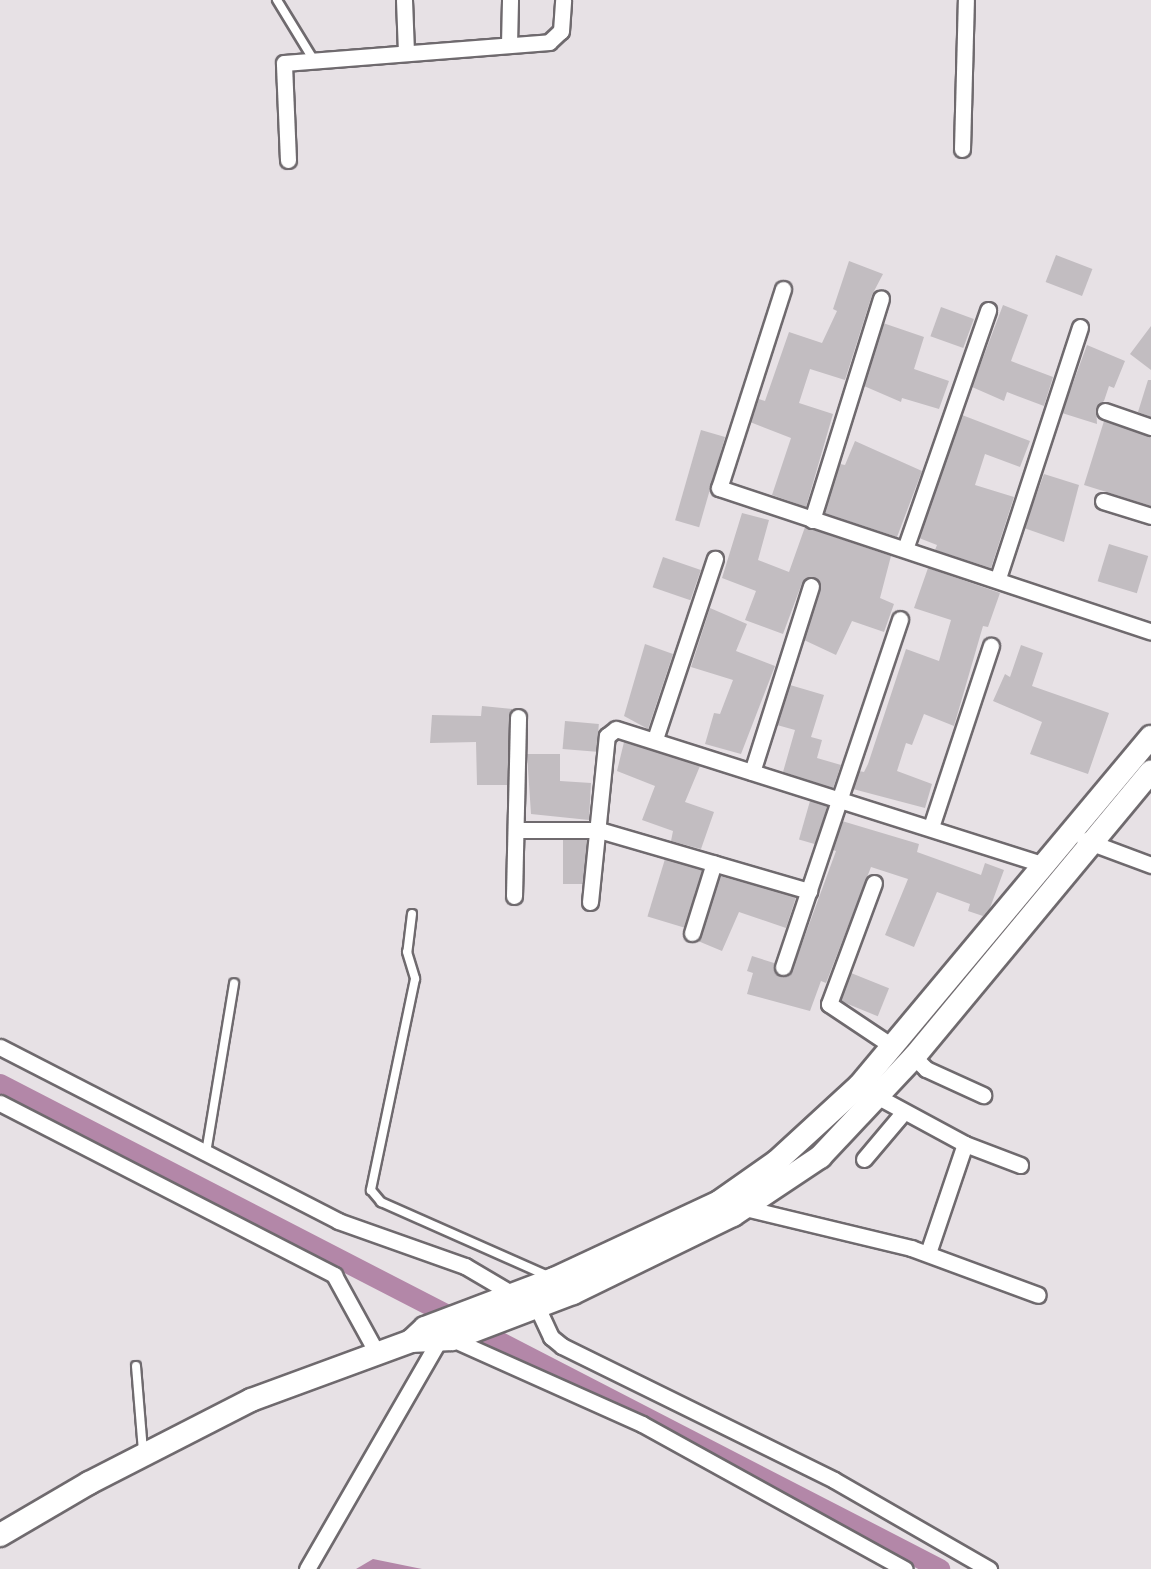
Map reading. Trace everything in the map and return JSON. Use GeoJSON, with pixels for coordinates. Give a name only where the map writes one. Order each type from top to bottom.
{"type":"FeatureCollection","features":[{"type":"Feature","properties":{"kind":"main road"},"geometry":{"type":"LineString","coordinates":[[0,1535],[143,1455],[251,1400],[411,1341],[448,1335],[538,1309],[745,1208],[764,1183],[859,1086],[1042,864],[1151,737]]}},
{"type":"Feature","properties":{"kind":"main road"},"geometry":{"type":"LineString","coordinates":[[448,1335],[479,1307],[554,1279],[820,1157],[878,1098],[914,1057],[1094,844],[1151,772]]}},
{"type":"Feature","properties":{"kind":"street"},"geometry":{"type":"LineString","coordinates":[[404,0],[406,52]]}},
{"type":"Feature","properties":{"kind":"street"},"geometry":{"type":"LineString","coordinates":[[508,45],[510,0]]}},
{"type":"Feature","properties":{"kind":"street"},"geometry":{"type":"LineString","coordinates":[[288,160],[282,71],[291,60],[508,45],[556,39],[563,0]]}},
{"type":"Feature","properties":{"kind":"street"},"geometry":{"type":"LineString","coordinates":[[962,148],[966,0]]}},
{"type":"Feature","properties":{"kind":"street"},"geometry":{"type":"LineString","coordinates":[[783,289],[719,488],[812,520],[998,578],[1151,632]]}},
{"type":"Feature","properties":{"kind":"street"},"geometry":{"type":"LineString","coordinates":[[812,520],[882,297]]}},
{"type":"Feature","properties":{"kind":"street"},"geometry":{"type":"LineString","coordinates":[[905,549],[988,310]]}},
{"type":"Feature","properties":{"kind":"street"},"geometry":{"type":"LineString","coordinates":[[998,578],[1080,327]]}},
{"type":"Feature","properties":{"kind":"street"},"geometry":{"type":"LineString","coordinates":[[1106,411],[1151,427]]}},
{"type":"Feature","properties":{"kind":"street"},"geometry":{"type":"LineString","coordinates":[[1103,501],[1151,516]]}},
{"type":"Feature","properties":{"kind":"street"},"geometry":{"type":"LineString","coordinates":[[655,739],[715,559]]}},
{"type":"Feature","properties":{"kind":"street"},"geometry":{"type":"LineString","coordinates":[[752,772],[811,586]]}},
{"type":"Feature","properties":{"kind":"street"},"geometry":{"type":"LineString","coordinates":[[783,967],[900,619]]}},
{"type":"Feature","properties":{"kind":"street"},"geometry":{"type":"LineString","coordinates":[[931,827],[991,646]]}},
{"type":"Feature","properties":{"kind":"street"},"geometry":{"type":"LineString","coordinates":[[514,896],[518,717]]}},
{"type":"Feature","properties":{"kind":"street"},"geometry":{"type":"LineString","coordinates":[[590,902],[610,730],[655,739],[1042,864]]}},
{"type":"Feature","properties":{"kind":"street"},"geometry":{"type":"LineString","coordinates":[[516,830],[599,830],[809,891]]}},
{"type":"Feature","properties":{"kind":"street"},"geometry":{"type":"LineString","coordinates":[[1068,834],[1151,865]]}},
{"type":"Feature","properties":{"kind":"street"},"geometry":{"type":"LineString","coordinates":[[692,933],[714,863]]}},
{"type":"Feature","properties":{"kind":"street"},"geometry":{"type":"LineString","coordinates":[[874,883],[829,1004],[892,1046]]}},
{"type":"Feature","properties":{"kind":"street"},"geometry":{"type":"LineString","coordinates":[[0,1047],[338,1221],[452,1260],[538,1309],[551,1337],[562,1346],[834,1480],[989,1569]]}},
{"type":"Feature","properties":{"kind":"street"},"geometry":{"type":"LineString","coordinates":[[914,1057],[926,1069],[982,1095]]}},
{"type":"Feature","properties":{"kind":"street"},"geometry":{"type":"LineString","coordinates":[[859,1086],[902,1114],[965,1144],[1020,1164]]}},
{"type":"Feature","properties":{"kind":"street"},"geometry":{"type":"LineString","coordinates":[[0,1103],[334,1275],[378,1355]]}},
{"type":"Feature","properties":{"kind":"street"},"geometry":{"type":"LineString","coordinates":[[864,1159],[902,1114]]}},
{"type":"Feature","properties":{"kind":"street"},"geometry":{"type":"LineString","coordinates":[[927,1253],[965,1144]]}},
{"type":"Feature","properties":{"kind":"street"},"geometry":{"type":"LineString","coordinates":[[745,1208],[927,1253],[1038,1295]]}},
{"type":"Feature","properties":{"kind":"street"},"geometry":{"type":"LineString","coordinates":[[307,1569],[448,1335],[642,1424],[905,1569]]}},
{"type":"Feature","properties":{"kind":"lane"},"geometry":{"type":"LineString","coordinates":[[277,0],[313,59]]}},
{"type":"Feature","properties":{"kind":"lane"},"geometry":{"type":"LineString","coordinates":[[412,914],[407,952],[415,979],[371,1190],[374,1197],[554,1279]]}},
{"type":"Feature","properties":{"kind":"lane"},"geometry":{"type":"LineString","coordinates":[[206,1154],[234,984]]}},
{"type":"Feature","properties":{"kind":"lane"},"geometry":{"type":"LineString","coordinates":[[136,1366],[143,1455]]}},
{"type":"Feature","properties":{"kind":"shaded area"},"geometry":{"type":"Polygon","coordinates":[[[373,1559],[422,1569],[356,1569],[373,1559]]]}},
{"type":"Feature","properties":{"kind":"building"},"geometry":{"type":"Polygon","coordinates":[[[1056,255],[1092,269],[1082,296],[1046,282],[1056,255]]]}},
{"type":"Feature","properties":{"kind":"building"},"geometry":{"type":"Polygon","coordinates":[[[849,261],[883,274],[872,295],[845,380],[810,369],[799,403],[833,414],[806,507],[772,495],[791,438],[750,422],[759,399],[765,401],[789,332],[822,343],[837,311],[833,309],[849,261]]]}},
{"type":"Feature","properties":{"kind":"building"},"geometry":{"type":"Polygon","coordinates":[[[1003,305],[1028,315],[1011,361],[1053,377],[1044,406],[1007,392],[1004,401],[972,387],[1003,305]]]}},
{"type":"Feature","properties":{"kind":"building"},"geometry":{"type":"Polygon","coordinates":[[[941,307],[974,319],[963,348],[930,336],[941,307]]]}},
{"type":"Feature","properties":{"kind":"building"},"geometry":{"type":"Polygon","coordinates":[[[883,323],[924,337],[914,369],[949,381],[939,409],[902,398],[901,402],[864,386],[883,323]]]}},
{"type":"Feature","properties":{"kind":"building"},"geometry":{"type":"Polygon","coordinates":[[[1151,326],[1151,370],[1130,354],[1151,326]]]}},
{"type":"Feature","properties":{"kind":"building"},"geometry":{"type":"Polygon","coordinates":[[[1087,345],[1125,361],[1114,388],[1109,386],[1104,401],[1096,407],[1097,424],[1062,413],[1087,345]]]}},
{"type":"Feature","properties":{"kind":"building"},"geometry":{"type":"Polygon","coordinates":[[[1148,380],[1151,380],[1151,417],[1138,412],[1148,380]]]}},
{"type":"Feature","properties":{"kind":"building"},"geometry":{"type":"Polygon","coordinates":[[[962,415],[1030,441],[1020,467],[985,454],[975,485],[1014,497],[991,568],[935,550],[937,545],[919,538],[962,415]]]}},
{"type":"Feature","properties":{"kind":"building"},"geometry":{"type":"Polygon","coordinates":[[[1104,421],[1151,437],[1151,506],[1084,485],[1104,421]]]}},
{"type":"Feature","properties":{"kind":"building"},"geometry":{"type":"Polygon","coordinates":[[[701,430],[725,437],[699,527],[675,520],[701,430]]]}},
{"type":"Feature","properties":{"kind":"building"},"geometry":{"type":"Polygon","coordinates":[[[855,441],[922,471],[897,537],[824,513],[840,464],[845,465],[855,441]]]}},
{"type":"Feature","properties":{"kind":"building"},"geometry":{"type":"Polygon","coordinates":[[[1044,474],[1079,485],[1064,542],[1024,528],[1044,474]]]}},
{"type":"Feature","properties":{"kind":"building"},"geometry":{"type":"Polygon","coordinates":[[[742,513],[769,520],[758,560],[789,572],[805,527],[891,556],[880,598],[894,604],[884,632],[852,621],[836,655],[804,640],[820,588],[813,577],[802,583],[783,634],[745,620],[756,591],[722,578],[742,513]]]}},
{"type":"Feature","properties":{"kind":"building"},"geometry":{"type":"Polygon","coordinates":[[[1109,544],[1148,556],[1137,593],[1098,581],[1109,544]]]}},
{"type":"Feature","properties":{"kind":"building"},"geometry":{"type":"Polygon","coordinates":[[[663,557],[701,570],[690,600],[653,587],[663,557]]]}},
{"type":"Feature","properties":{"kind":"building"},"geometry":{"type":"Polygon","coordinates":[[[928,568],[1000,593],[988,627],[983,626],[954,726],[924,714],[912,745],[906,743],[897,771],[932,784],[925,808],[853,789],[859,771],[864,772],[868,764],[906,649],[939,661],[951,620],[914,608],[928,568]]]}},
{"type":"Feature","properties":{"kind":"building"},"geometry":{"type":"Polygon","coordinates":[[[710,608],[747,624],[736,651],[775,666],[741,754],[705,744],[714,713],[720,714],[733,680],[691,667],[710,608]]]}},
{"type":"Feature","properties":{"kind":"building"},"geometry":{"type":"Polygon","coordinates":[[[645,644],[673,654],[648,729],[624,716],[645,644]]]}},
{"type":"Feature","properties":{"kind":"building"},"geometry":{"type":"Polygon","coordinates":[[[1021,645],[1043,653],[1032,686],[1109,713],[1088,774],[1030,754],[1042,722],[993,701],[1005,674],[1010,677],[1021,645]]]}},
{"type":"Feature","properties":{"kind":"building"},"geometry":{"type":"Polygon","coordinates":[[[790,685],[824,695],[811,737],[822,740],[817,758],[841,765],[833,788],[783,772],[795,730],[777,725],[790,685]]]}},
{"type":"Feature","properties":{"kind":"building"},"geometry":{"type":"Polygon","coordinates":[[[482,706],[512,709],[507,785],[477,785],[476,742],[430,743],[432,715],[481,716],[482,706]]]}},
{"type":"Feature","properties":{"kind":"building"},"geometry":{"type":"Polygon","coordinates":[[[565,721],[599,724],[596,752],[563,749],[565,721]]]}},
{"type":"Feature","properties":{"kind":"building"},"geometry":{"type":"Polygon","coordinates":[[[624,742],[700,766],[685,802],[714,812],[701,849],[671,841],[673,831],[642,820],[655,786],[617,771],[624,742]]]}},
{"type":"Feature","properties":{"kind":"building"},"geometry":{"type":"Polygon","coordinates":[[[527,754],[560,754],[560,781],[591,783],[589,820],[531,814],[527,754]]]}},
{"type":"Feature","properties":{"kind":"building"},"geometry":{"type":"Polygon","coordinates":[[[810,801],[827,806],[816,844],[799,839],[810,801]]]}},
{"type":"Feature","properties":{"kind":"building"},"geometry":{"type":"Polygon","coordinates":[[[842,821],[919,844],[917,852],[981,875],[985,863],[1004,870],[990,908],[983,916],[968,911],[970,904],[937,892],[914,947],[885,935],[908,879],[871,867],[826,983],[821,981],[810,1011],[747,994],[753,973],[747,971],[752,956],[774,963],[779,976],[792,971],[836,851],[833,850],[842,821]]]}},
{"type":"Feature","properties":{"kind":"building"},"geometry":{"type":"Polygon","coordinates":[[[563,840],[587,840],[587,884],[563,884],[563,840]]]}},
{"type":"Feature","properties":{"kind":"building"},"geometry":{"type":"Polygon","coordinates":[[[665,859],[702,870],[685,928],[647,916],[665,859]]]}},
{"type":"Feature","properties":{"kind":"building"},"geometry":{"type":"Polygon","coordinates":[[[720,876],[796,897],[786,928],[739,912],[722,951],[698,941],[720,876]]]}},
{"type":"Feature","properties":{"kind":"building"},"geometry":{"type":"Polygon","coordinates":[[[851,973],[889,988],[878,1016],[840,1001],[851,973]]]}},
{"type":"Feature","properties":{"kind":"waterway"},"geometry":{"type":"LineString","coordinates":[[0,1084],[940,1569]]}}]}
